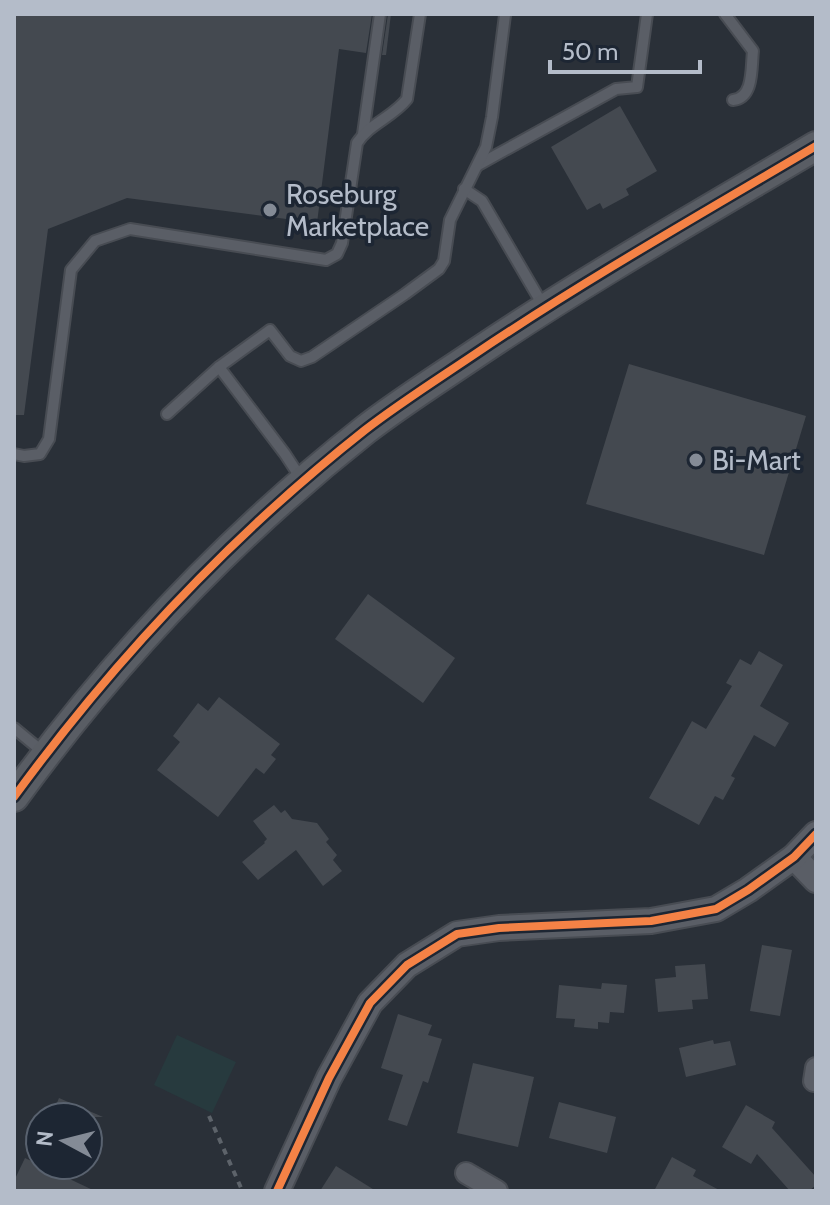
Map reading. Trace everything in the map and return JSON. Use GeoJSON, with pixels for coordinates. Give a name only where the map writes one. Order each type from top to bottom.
{"type":"FeatureCollection","features":[{"type":"Feature","properties":{"kind":"main road"},"geometry":{"type":"LineString","coordinates":[[14,797],[100,686],[229,549],[303,481],[368,428],[544,307],[816,146]]}},
{"type":"Feature","properties":{"kind":"street"},"geometry":{"type":"LineString","coordinates":[[277,1191],[329,1078],[370,1003],[407,965],[457,934],[499,928],[651,921],[716,909],[794,857],[816,834]]}},
{"type":"Feature","properties":{"kind":"street"},"geometry":{"type":"LineString","coordinates":[[794,857],[816,880]]}},
{"type":"Feature","properties":{"kind":"street"},"geometry":{"type":"LineString","coordinates":[[466,1173],[497,1191]]}},
{"type":"Feature","properties":{"kind":"lane"},"geometry":{"type":"LineString","coordinates":[[363,134],[380,14]]}},
{"type":"Feature","properties":{"kind":"lane"},"geometry":{"type":"LineString","coordinates":[[14,454],[40,454],[49,439],[71,270],[95,241],[130,229],[326,260],[337,254],[342,243],[357,143],[363,134],[401,107],[407,99],[420,14]]}},
{"type":"Feature","properties":{"kind":"lane"},"geometry":{"type":"LineString","coordinates":[[478,165],[616,89],[637,87],[647,14]]}},
{"type":"Feature","properties":{"kind":"lane"},"geometry":{"type":"LineString","coordinates":[[725,14],[753,51],[748,89],[745,96],[733,100]]}},
{"type":"Feature","properties":{"kind":"lane"},"geometry":{"type":"LineString","coordinates":[[167,414],[219,367],[270,330],[290,356],[301,361],[312,357],[439,269],[444,261],[450,220],[486,147],[505,15]]}},
{"type":"Feature","properties":{"kind":"lane"},"geometry":{"type":"LineString","coordinates":[[464,189],[482,201],[544,307]]}},
{"type":"Feature","properties":{"kind":"lane"},"geometry":{"type":"LineString","coordinates":[[219,367],[303,481]]}},
{"type":"Feature","properties":{"kind":"lane"},"geometry":{"type":"LineString","coordinates":[[14,728],[45,754]]}},
{"type":"Feature","properties":{"kind":"path"},"geometry":{"type":"LineString","coordinates":[[209,1116],[242,1190]]}},
{"type":"Feature","properties":{"kind":"green space"},"geometry":{"type":"Polygon","coordinates":[[[177,1035],[236,1062],[212,1113],[154,1085],[177,1035]]]}},
{"type":"Feature","properties":{"kind":"building","name":"Roseburg Marketplace"},"geometry":{"type":"Polygon","coordinates":[[[14,14],[372,14],[366,53],[339,49],[317,223],[127,198],[48,229],[24,415],[14,415],[14,14]]]}},
{"type":"Feature","properties":{"kind":"building"},"geometry":{"type":"Polygon","coordinates":[[[388,14],[391,14],[386,55],[382,55],[388,14]]]}},
{"type":"Feature","properties":{"kind":"building"},"geometry":{"type":"Polygon","coordinates":[[[620,106],[657,171],[626,189],[629,195],[603,209],[600,203],[587,210],[551,147],[620,106]]]}},
{"type":"Feature","properties":{"kind":"building","name":"Bi-Mart"},"geometry":{"type":"Polygon","coordinates":[[[629,364],[806,416],[764,555],[586,504],[629,364]]]}},
{"type":"Feature","properties":{"kind":"building"},"geometry":{"type":"Polygon","coordinates":[[[368,594],[455,658],[423,703],[335,639],[368,594]]]}},
{"type":"Feature","properties":{"kind":"building"},"geometry":{"type":"Polygon","coordinates":[[[759,651],[783,665],[760,706],[789,723],[775,747],[754,735],[731,776],[735,778],[723,800],[715,796],[699,825],[649,798],[692,721],[706,729],[732,686],[726,683],[740,659],[751,665],[759,651]]]}},
{"type":"Feature","properties":{"kind":"building"},"geometry":{"type":"Polygon","coordinates":[[[219,697],[280,744],[271,755],[276,759],[264,774],[256,768],[218,817],[157,770],[180,742],[173,736],[198,703],[208,711],[219,697]]]}},
{"type":"Feature","properties":{"kind":"building"},"geometry":{"type":"Polygon","coordinates":[[[274,805],[281,813],[285,810],[292,819],[317,823],[329,839],[326,842],[337,855],[333,860],[342,871],[323,886],[296,850],[258,880],[242,862],[265,843],[267,839],[253,821],[274,805]]]}},
{"type":"Feature","properties":{"kind":"building"},"geometry":{"type":"Polygon","coordinates":[[[762,945],[792,950],[780,1016],[750,1011],[762,945]]]}},
{"type":"Feature","properties":{"kind":"building"},"geometry":{"type":"Polygon","coordinates":[[[705,964],[708,999],[692,1000],[693,1009],[658,1012],[655,979],[676,977],[675,966],[705,964]]]}},
{"type":"Feature","properties":{"kind":"building"},"geometry":{"type":"Polygon","coordinates":[[[602,983],[627,985],[624,1013],[610,1012],[609,1023],[598,1022],[598,1029],[574,1027],[575,1019],[556,1018],[559,985],[601,989],[602,983]]]}},
{"type":"Feature","properties":{"kind":"building"},"geometry":{"type":"Polygon","coordinates":[[[398,1014],[432,1025],[428,1035],[442,1039],[428,1083],[423,1081],[407,1126],[388,1120],[403,1075],[381,1068],[398,1014]]]}},
{"type":"Feature","properties":{"kind":"building"},"geometry":{"type":"Polygon","coordinates":[[[713,1040],[714,1044],[730,1041],[736,1065],[686,1077],[679,1048],[713,1040]]]}},
{"type":"Feature","properties":{"kind":"building"},"geometry":{"type":"Polygon","coordinates":[[[473,1063],[534,1077],[518,1147],[457,1133],[473,1063]]]}},
{"type":"Feature","properties":{"kind":"building"},"geometry":{"type":"Polygon","coordinates":[[[559,1102],[616,1117],[607,1153],[549,1138],[559,1102]]]}},
{"type":"Feature","properties":{"kind":"building"},"geometry":{"type":"Polygon","coordinates":[[[746,1105],[775,1122],[772,1128],[816,1177],[816,1185],[809,1191],[790,1191],[757,1154],[751,1164],[722,1147],[746,1105]]]}},
{"type":"Feature","properties":{"kind":"building"},"geometry":{"type":"Polygon","coordinates":[[[672,1157],[696,1170],[693,1176],[721,1191],[654,1191],[672,1157]]]}},
{"type":"Feature","properties":{"kind":"building"},"geometry":{"type":"Polygon","coordinates":[[[24,1160],[24,1181],[74,1181],[95,1191],[14,1191],[14,1181],[24,1160]]]}},
{"type":"Feature","properties":{"kind":"building"},"geometry":{"type":"Polygon","coordinates":[[[336,1166],[376,1191],[320,1191],[336,1166]]]}},
{"type":"Feature","properties":{"kind":"cycle path"},"geometry":{"type":"LineString","coordinates":[[14,797],[92,697],[177,602],[268,512],[365,430],[559,300],[816,146]]}},
{"type":"Feature","properties":{"kind":"cycle path"},"geometry":{"type":"LineString","coordinates":[[277,1191],[329,1078],[370,1003],[407,965],[457,934],[499,928],[651,921],[716,909],[794,857],[816,834]]}},
{"type":"Feature","properties":{"kind":"place","name":"Roseburg Marketplace"},"geometry":{"type":"Point","coordinates":[270,210]}},
{"type":"Feature","properties":{"kind":"place","name":"Bi-Mart"},"geometry":{"type":"Point","coordinates":[696,460]}}]}
